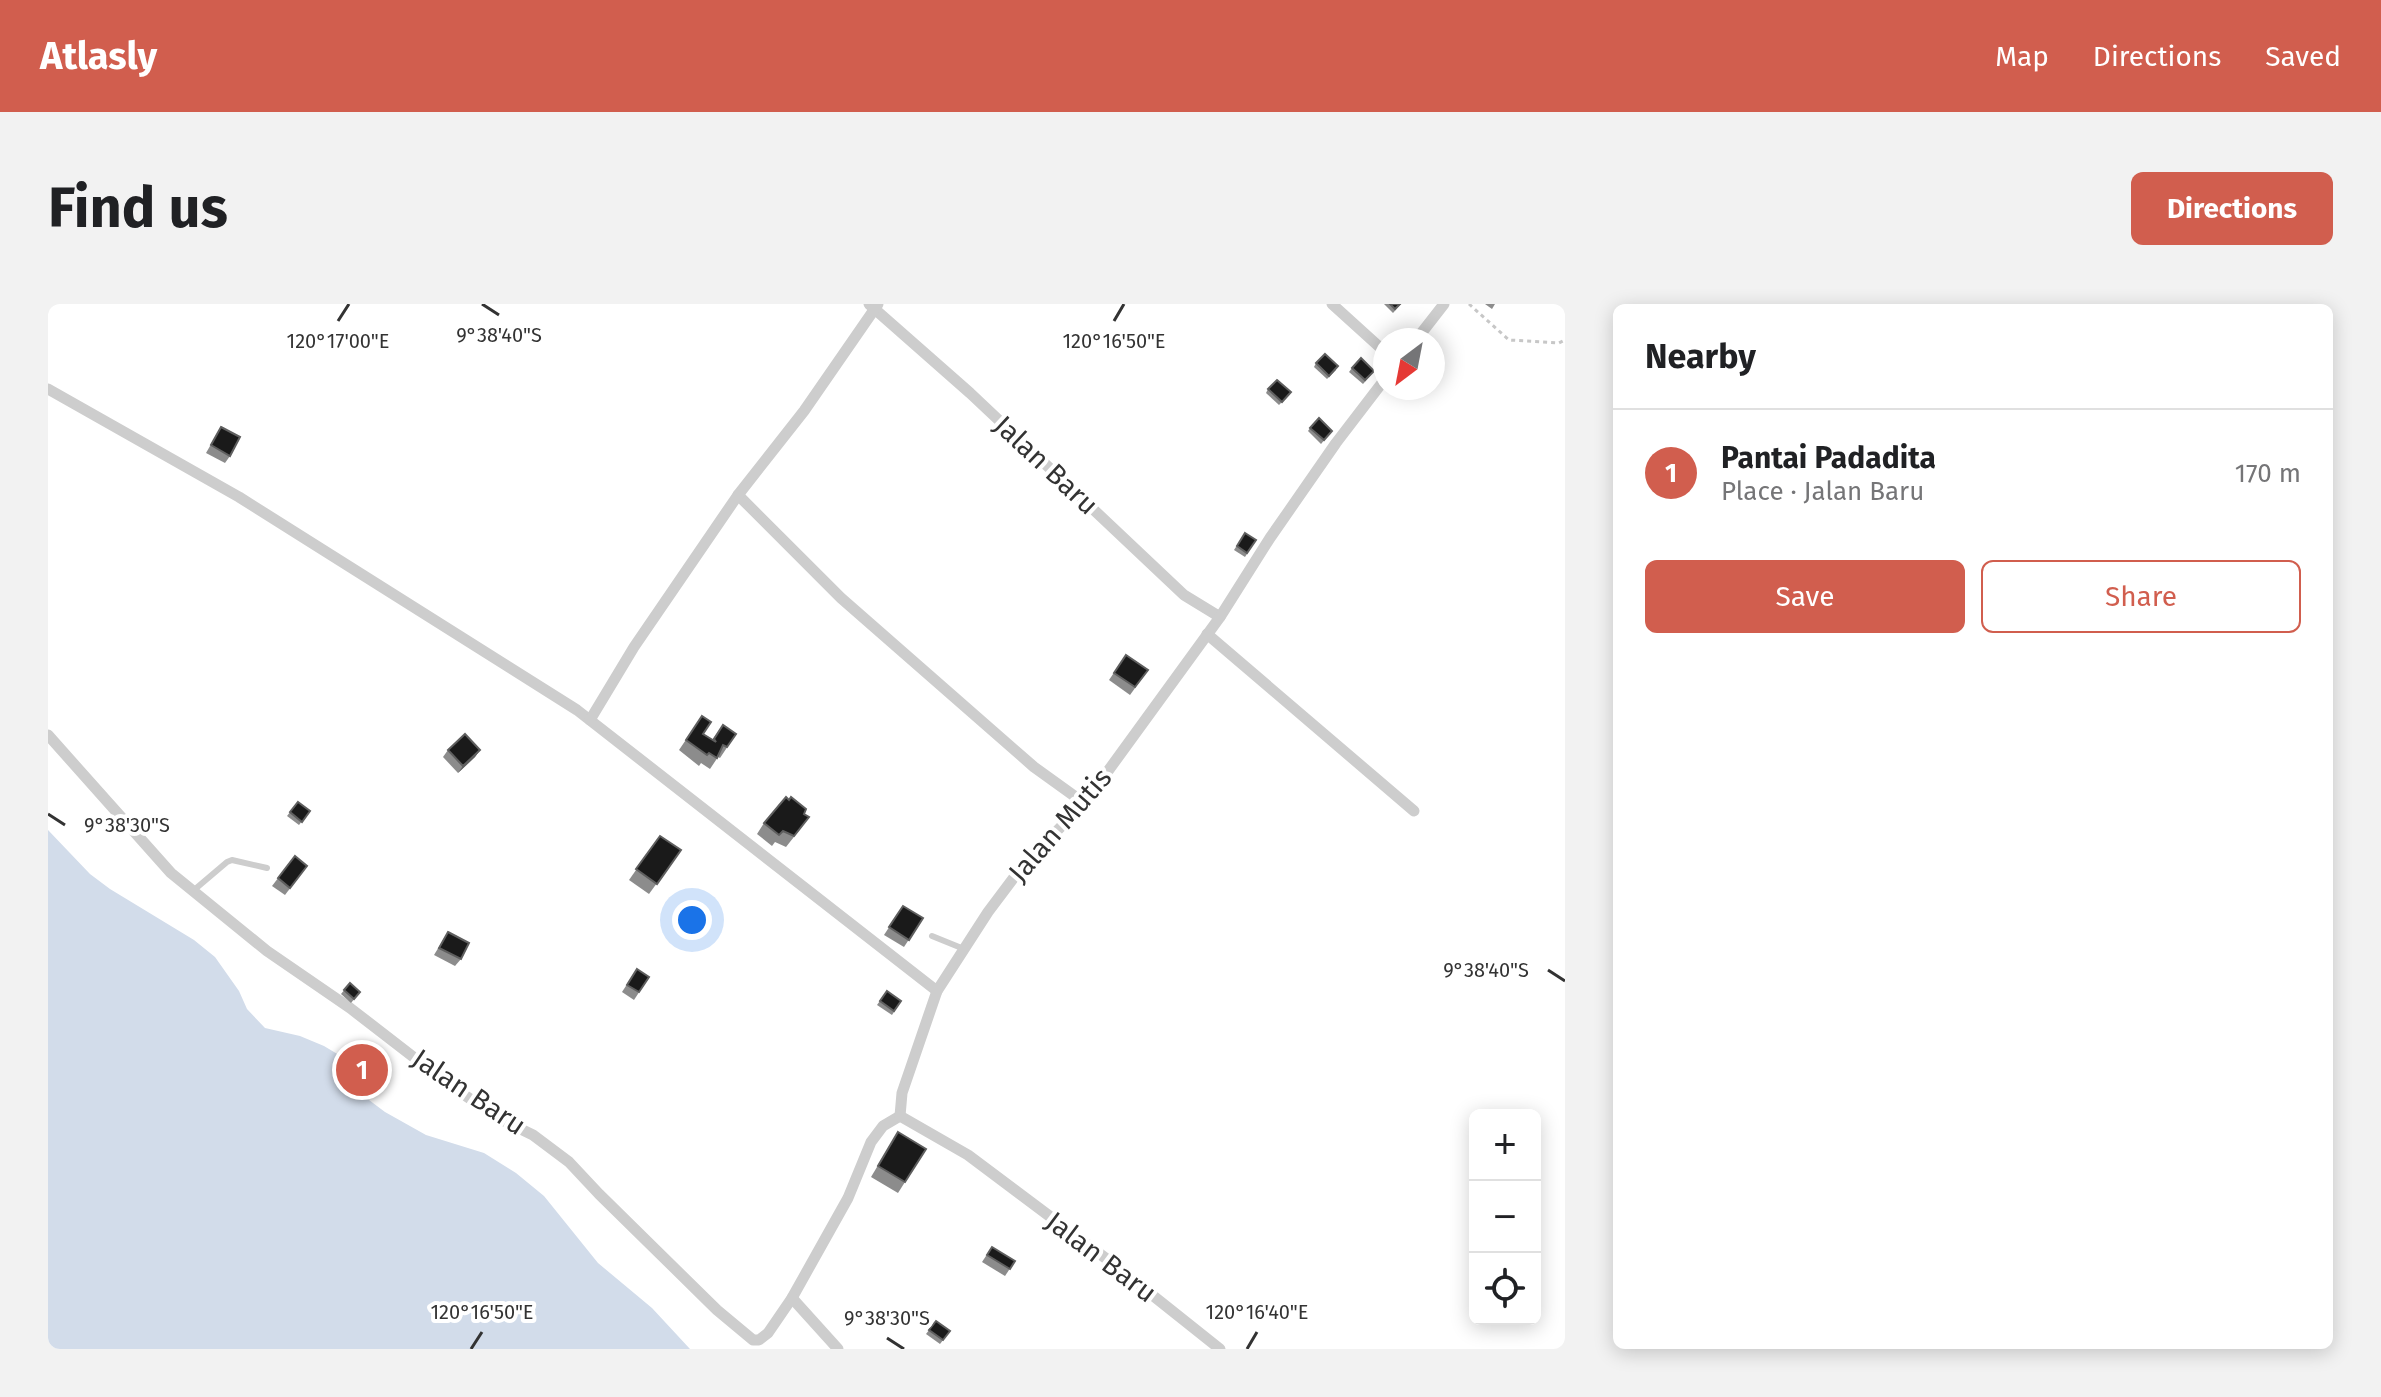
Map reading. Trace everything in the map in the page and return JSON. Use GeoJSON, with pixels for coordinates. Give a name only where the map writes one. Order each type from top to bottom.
{"type":"FeatureCollection","features":[{"type":"Feature","properties":{"kind":"street"},"geometry":{"type":"LineString","coordinates":[[1332,304],[1373,341]]}},
{"type":"Feature","properties":{"kind":"street"},"geometry":{"type":"LineString","coordinates":[[1425,328],[1444,304]]}},
{"type":"Feature","properties":{"kind":"street"},"geometry":{"type":"LineString","coordinates":[[590,720],[634,647],[738,495],[804,411],[874,305]]}},
{"type":"Feature","properties":{"kind":"street","name":"Jalan Baru"},"geometry":{"type":"LineString","coordinates":[[874,305],[1184,595],[1220,617]]}},
{"type":"Feature","properties":{"kind":"street"},"geometry":{"type":"LineString","coordinates":[[48,389],[239,497],[516,670],[590,720],[937,991]]}},
{"type":"Feature","properties":{"kind":"street","name":"Jalan Mutis"},"geometry":{"type":"LineString","coordinates":[[900,1116],[902,1093],[937,991],[964,949],[1021,868],[1084,803],[1220,617],[1295,502],[1373,395]]}},
{"type":"Feature","properties":{"kind":"street"},"geometry":{"type":"LineString","coordinates":[[738,495],[841,598],[1034,767],[1084,803]]}},
{"type":"Feature","properties":{"kind":"street"},"geometry":{"type":"LineString","coordinates":[[1207,634],[1414,811]]}},
{"type":"Feature","properties":{"kind":"street","name":"Jalan Baru"},"geometry":{"type":"LineString","coordinates":[[48,735],[128,823],[156,859],[267,951],[390,1037],[447,1083],[498,1118],[533,1135],[569,1162],[745,1335],[753,1340],[764,1338],[792,1298]]}},
{"type":"Feature","properties":{"kind":"street"},"geometry":{"type":"LineString","coordinates":[[838,1349],[792,1298],[848,1198],[871,1142],[883,1126],[900,1116]]}},
{"type":"Feature","properties":{"kind":"street","name":"Jalan Baru"},"geometry":{"type":"LineString","coordinates":[[900,1116],[978,1163],[1220,1349]]}},
{"type":"Feature","properties":{"kind":"lane"},"geometry":{"type":"LineString","coordinates":[[194,890],[232,860],[267,868]]}},
{"type":"Feature","properties":{"kind":"lane"},"geometry":{"type":"LineString","coordinates":[[932,936],[964,949]]}},
{"type":"Feature","properties":{"kind":"path"},"geometry":{"type":"LineString","coordinates":[[1469,304],[1509,340],[1559,343],[1565,340]]}},
{"type":"Feature","properties":{"kind":"water"},"geometry":{"type":"Polygon","coordinates":[[[48,830],[90,874],[194,940],[215,957],[239,991],[247,1009],[265,1028],[300,1036],[324,1046],[339,1055],[369,1100],[385,1112],[426,1135],[484,1153],[516,1173],[544,1196],[598,1263],[652,1308],[690,1349],[48,1349],[48,830]]]}},
{"type":"Feature","properties":{"kind":"building"},"geometry":{"type":"Polygon","coordinates":[[[1325,354],[1338,366],[1329,376],[1316,363],[1325,354]]]}},
{"type":"Feature","properties":{"kind":"building"},"geometry":{"type":"Polygon","coordinates":[[[1361,358],[1373,372],[1365,380],[1352,368],[1361,358]]]}},
{"type":"Feature","properties":{"kind":"building"},"geometry":{"type":"Polygon","coordinates":[[[1277,380],[1291,392],[1282,402],[1268,389],[1277,380]]]}},
{"type":"Feature","properties":{"kind":"building"},"geometry":{"type":"Polygon","coordinates":[[[1319,418],[1332,431],[1324,440],[1310,428],[1319,418]]]}},
{"type":"Feature","properties":{"kind":"building"},"geometry":{"type":"Polygon","coordinates":[[[221,427],[240,437],[230,456],[211,445],[221,427]]]}},
{"type":"Feature","properties":{"kind":"building"},"geometry":{"type":"Polygon","coordinates":[[[1245,533],[1256,540],[1247,553],[1237,546],[1245,533]]]}},
{"type":"Feature","properties":{"kind":"building"},"geometry":{"type":"Polygon","coordinates":[[[1126,655],[1148,670],[1135,687],[1114,673],[1126,655]]]}},
{"type":"Feature","properties":{"kind":"building"},"geometry":{"type":"Polygon","coordinates":[[[702,716],[711,722],[703,734],[716,742],[714,739],[723,725],[736,734],[727,747],[723,745],[717,758],[709,753],[707,755],[686,740],[702,716]]]}},
{"type":"Feature","properties":{"kind":"building"},"geometry":{"type":"Polygon","coordinates":[[[465,734],[480,750],[463,766],[448,750],[465,734]]]}},
{"type":"Feature","properties":{"kind":"building"},"geometry":{"type":"Polygon","coordinates":[[[786,797],[789,800],[791,797],[806,809],[804,814],[809,817],[794,836],[783,831],[779,835],[764,823],[786,797]]]}},
{"type":"Feature","properties":{"kind":"building"},"geometry":{"type":"Polygon","coordinates":[[[298,802],[310,811],[302,822],[290,812],[298,802]]]}},
{"type":"Feature","properties":{"kind":"building"},"geometry":{"type":"Polygon","coordinates":[[[660,836],[681,850],[657,884],[636,869],[660,836]]]}},
{"type":"Feature","properties":{"kind":"building"},"geometry":{"type":"Polygon","coordinates":[[[295,856],[307,866],[290,888],[278,878],[295,856]]]}},
{"type":"Feature","properties":{"kind":"building"},"geometry":{"type":"Polygon","coordinates":[[[903,906],[923,918],[909,940],[889,927],[903,906]]]}},
{"type":"Feature","properties":{"kind":"building"},"geometry":{"type":"Polygon","coordinates":[[[448,932],[469,943],[461,959],[439,948],[448,932]]]}},
{"type":"Feature","properties":{"kind":"building"},"geometry":{"type":"Polygon","coordinates":[[[637,969],[649,977],[639,992],[627,985],[637,969]]]}},
{"type":"Feature","properties":{"kind":"building"},"geometry":{"type":"Polygon","coordinates":[[[350,983],[360,992],[354,999],[344,990],[350,983]]]}},
{"type":"Feature","properties":{"kind":"building"},"geometry":{"type":"Polygon","coordinates":[[[887,991],[901,1001],[894,1011],[880,1001],[887,991]]]}},
{"type":"Feature","properties":{"kind":"building"},"geometry":{"type":"Polygon","coordinates":[[[898,1132],[926,1149],[905,1182],[878,1166],[898,1132]]]}},
{"type":"Feature","properties":{"kind":"building"},"geometry":{"type":"Polygon","coordinates":[[[992,1247],[1015,1261],[1010,1269],[987,1255],[992,1247]]]}},
{"type":"Feature","properties":{"kind":"building"},"geometry":{"type":"Polygon","coordinates":[[[936,1321],[950,1331],[943,1340],[929,1330],[936,1321]]]}},
{"type":"Feature","properties":{"kind":"place","name":"Pantai Padadita"},"geometry":{"type":"Point","coordinates":[362,1070]}}]}
